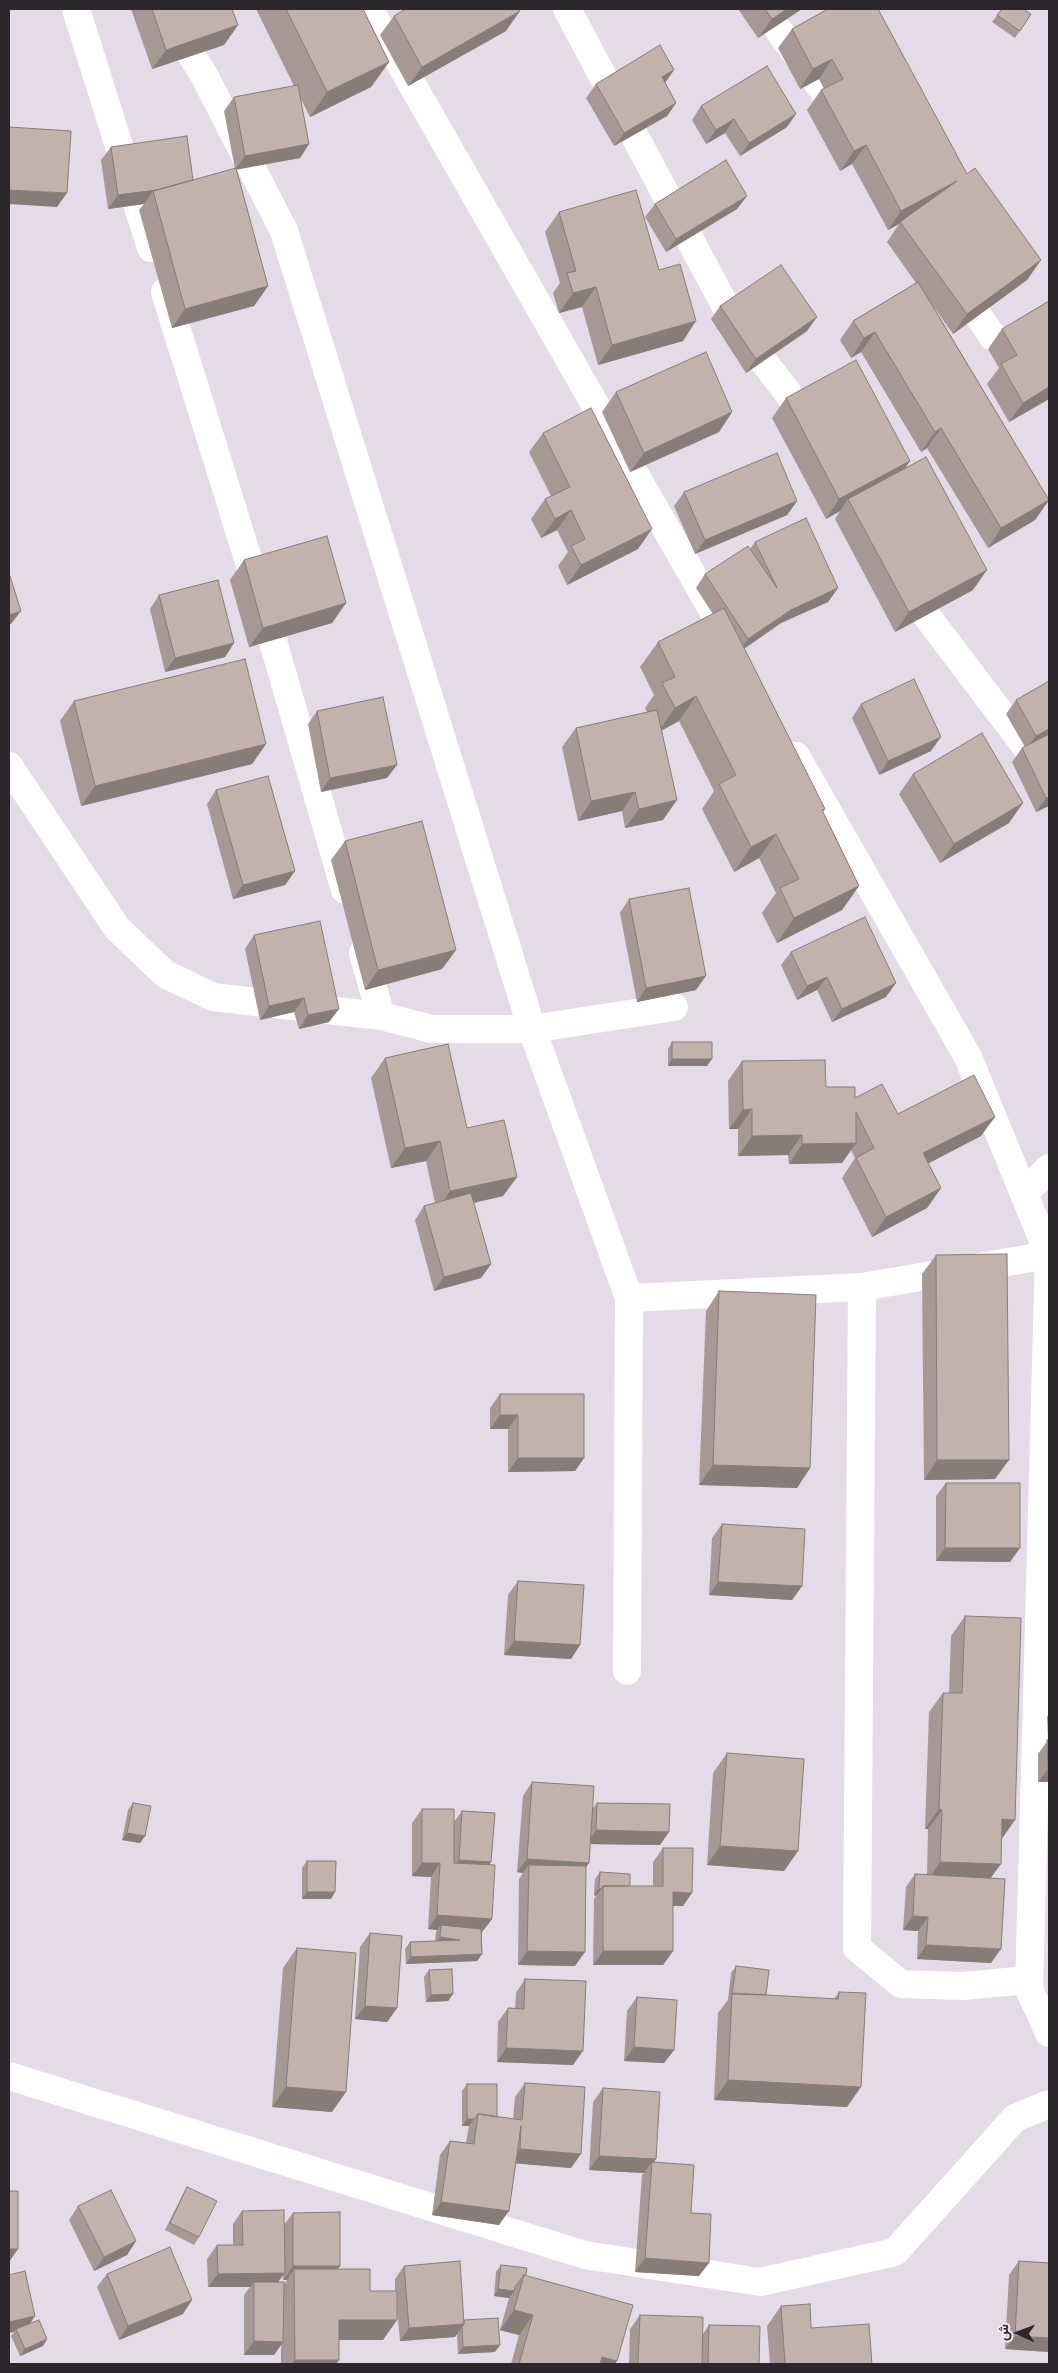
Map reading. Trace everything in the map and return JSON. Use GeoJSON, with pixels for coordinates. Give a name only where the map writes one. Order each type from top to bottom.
{"type":"FeatureCollection","features":[{"type":"Feature","properties":{"kind":"street"},"geometry":{"type":"LineString","coordinates":[[76,9],[260,597],[381,1016]]}},
{"type":"Feature","properties":{"kind":"street"},"geometry":{"type":"LineString","coordinates":[[162,9],[204,74],[284,231],[532,1028],[629,1298],[627,1671]]}},
{"type":"Feature","properties":{"kind":"street"},"geometry":{"type":"LineString","coordinates":[[370,9],[731,641]]}},
{"type":"Feature","properties":{"kind":"street"},"geometry":{"type":"LineString","coordinates":[[567,9],[736,326],[788,393],[823,452]]}},
{"type":"Feature","properties":{"kind":"street"},"geometry":{"type":"LineString","coordinates":[[763,9],[827,94],[860,142]]}},
{"type":"Feature","properties":{"kind":"street"},"geometry":{"type":"LineString","coordinates":[[943,264],[992,337]]}},
{"type":"Feature","properties":{"kind":"street"},"geometry":{"type":"LineString","coordinates":[[889,561],[904,586],[1034,756],[1049,784]]}},
{"type":"Feature","properties":{"kind":"street"},"geometry":{"type":"LineString","coordinates":[[785,737],[968,1057],[1049,1255],[1040,1925],[1029,1980],[1029,1988],[1049,2033]]}},
{"type":"Feature","properties":{"kind":"street"},"geometry":{"type":"LineString","coordinates":[[9,766],[117,928],[165,974],[214,996],[381,1016],[432,1029],[532,1028],[674,1007]]}},
{"type":"Feature","properties":{"kind":"street"},"geometry":{"type":"LineString","coordinates":[[1024,1194],[1049,1168]]}},
{"type":"Feature","properties":{"kind":"street"},"geometry":{"type":"LineString","coordinates":[[629,1298],[862,1287],[1049,1255]]}},
{"type":"Feature","properties":{"kind":"street"},"geometry":{"type":"LineString","coordinates":[[862,1287],[856,1948],[901,1984],[963,1986],[1029,1980]]}},
{"type":"Feature","properties":{"kind":"street"},"geometry":{"type":"LineString","coordinates":[[9,2076],[585,2255],[760,2282],[896,2252],[1015,2118],[1049,2104]]}},
{"type":"Feature","properties":{"kind":"building"},"geometry":{"type":"Polygon","coordinates":[[[152,9],[232,9],[238,25],[166,50],[152,9]]]}},
{"type":"Feature","properties":{"kind":"building"},"geometry":{"type":"Polygon","coordinates":[[[286,9],[363,9],[389,62],[327,92],[286,9]]]}},
{"type":"Feature","properties":{"kind":"building"},"geometry":{"type":"Polygon","coordinates":[[[406,9],[519,9],[520,11],[422,67],[394,16],[406,9]]]}},
{"type":"Feature","properties":{"kind":"building"},"geometry":{"type":"Polygon","coordinates":[[[765,9],[787,9],[772,19],[765,9]]]}},
{"type":"Feature","properties":{"kind":"building"},"geometry":{"type":"Polygon","coordinates":[[[828,9],[878,9],[967,174],[975,168],[1041,260],[967,314],[900,222],[957,181],[901,211],[866,145],[854,151],[821,90],[843,79],[832,59],[813,69],[792,29],[828,9]]]}},
{"type":"Feature","properties":{"kind":"building"},"geometry":{"type":"Polygon","coordinates":[[[1002,9],[1023,9],[1031,14],[1020,31],[997,15],[1002,9]]]}},
{"type":"Feature","properties":{"kind":"building"},"geometry":{"type":"Polygon","coordinates":[[[660,45],[674,70],[662,77],[676,103],[624,133],[596,84],[660,45]]]}},
{"type":"Feature","properties":{"kind":"building"},"geometry":{"type":"Polygon","coordinates":[[[767,66],[796,114],[749,143],[734,119],[716,130],[701,106],[767,66]]]}},
{"type":"Feature","properties":{"kind":"building"},"geometry":{"type":"Polygon","coordinates":[[[298,85],[309,144],[245,156],[234,97],[298,85]]]}},
{"type":"Feature","properties":{"kind":"building"},"geometry":{"type":"Polygon","coordinates":[[[9,127],[71,131],[67,193],[9,190],[9,127]]]}},
{"type":"Feature","properties":{"kind":"building"},"geometry":{"type":"Polygon","coordinates":[[[187,136],[193,180],[157,190],[118,195],[111,147],[187,136]]]}},
{"type":"Feature","properties":{"kind":"building"},"geometry":{"type":"Polygon","coordinates":[[[726,160],[747,196],[676,239],[655,204],[726,160]]]}},
{"type":"Feature","properties":{"kind":"building"},"geometry":{"type":"Polygon","coordinates":[[[236,168],[268,286],[185,309],[153,191],[236,168]]]}},
{"type":"Feature","properties":{"kind":"building"},"geometry":{"type":"Polygon","coordinates":[[[636,190],[659,270],[680,264],[696,321],[612,345],[596,287],[573,293],[567,273],[576,271],[559,212],[636,190]]]}},
{"type":"Feature","properties":{"kind":"building"},"geometry":{"type":"Polygon","coordinates":[[[781,265],[817,317],[756,359],[720,306],[781,265]]]}},
{"type":"Feature","properties":{"kind":"building"},"geometry":{"type":"Polygon","coordinates":[[[918,282],[1049,500],[1001,528],[941,428],[935,432],[875,332],[864,338],[853,321],[918,282]]]}},
{"type":"Feature","properties":{"kind":"building"},"geometry":{"type":"Polygon","coordinates":[[[1049,301],[1049,387],[1023,403],[1001,364],[1017,355],[1002,329],[1049,301]]]}},
{"type":"Feature","properties":{"kind":"building"},"geometry":{"type":"Polygon","coordinates":[[[706,352],[732,412],[644,453],[616,392],[706,352]]]}},
{"type":"Feature","properties":{"kind":"building"},"geometry":{"type":"Polygon","coordinates":[[[856,360],[910,461],[839,499],[786,398],[856,360]]]}},
{"type":"Feature","properties":{"kind":"building"},"geometry":{"type":"Polygon","coordinates":[[[591,408],[652,529],[581,565],[571,546],[585,539],[571,510],[555,519],[545,499],[570,487],[543,433],[591,408]]]}},
{"type":"Feature","properties":{"kind":"building"},"geometry":{"type":"Polygon","coordinates":[[[777,453],[797,501],[705,540],[684,492],[777,453]]]}},
{"type":"Feature","properties":{"kind":"building"},"geometry":{"type":"Polygon","coordinates":[[[926,457],[987,570],[909,612],[848,499],[926,457]]]}},
{"type":"Feature","properties":{"kind":"building"},"geometry":{"type":"Polygon","coordinates":[[[806,518],[838,588],[791,610],[748,639],[705,574],[748,546],[777,588],[755,542],[806,518]]]}},
{"type":"Feature","properties":{"kind":"building"},"geometry":{"type":"Polygon","coordinates":[[[327,536],[346,603],[263,628],[244,560],[327,536]]]}},
{"type":"Feature","properties":{"kind":"building"},"geometry":{"type":"Polygon","coordinates":[[[9,573],[21,611],[9,615],[9,573]]]}},
{"type":"Feature","properties":{"kind":"building"},"geometry":{"type":"Polygon","coordinates":[[[218,580],[234,643],[175,658],[159,595],[218,580]]]}},
{"type":"Feature","properties":{"kind":"building"},"geometry":{"type":"Polygon","coordinates":[[[724,608],[825,809],[822,810],[859,886],[794,918],[780,888],[799,879],[776,834],[751,847],[719,784],[736,775],[696,696],[675,708],[662,683],[675,677],[658,642],[724,608]]]}},
{"type":"Feature","properties":{"kind":"building"},"geometry":{"type":"Polygon","coordinates":[[[245,659],[266,744],[95,786],[74,701],[245,659]]]}},
{"type":"Feature","properties":{"kind":"building"},"geometry":{"type":"Polygon","coordinates":[[[914,679],[941,737],[888,761],[861,704],[914,679]]]}},
{"type":"Feature","properties":{"kind":"building"},"geometry":{"type":"Polygon","coordinates":[[[1049,681],[1049,729],[1036,736],[1016,700],[1049,681]]]}},
{"type":"Feature","properties":{"kind":"building"},"geometry":{"type":"Polygon","coordinates":[[[383,697],[397,765],[330,778],[317,711],[383,697]]]}},
{"type":"Feature","properties":{"kind":"building"},"geometry":{"type":"Polygon","coordinates":[[[657,710],[677,800],[639,809],[635,792],[591,801],[576,728],[657,710]]]}},
{"type":"Feature","properties":{"kind":"building"},"geometry":{"type":"Polygon","coordinates":[[[982,733],[1023,803],[954,844],[913,774],[982,733]]]}},
{"type":"Feature","properties":{"kind":"building"},"geometry":{"type":"Polygon","coordinates":[[[1049,734],[1049,797],[1046,798],[1022,748],[1049,734]]]}},
{"type":"Feature","properties":{"kind":"building"},"geometry":{"type":"Polygon","coordinates":[[[268,776],[295,871],[243,885],[216,790],[268,776]]]}},
{"type":"Feature","properties":{"kind":"building"},"geometry":{"type":"Polygon","coordinates":[[[422,821],[456,950],[378,970],[345,841],[422,821]]]}},
{"type":"Feature","properties":{"kind":"building"},"geometry":{"type":"Polygon","coordinates":[[[689,888],[706,976],[646,988],[629,899],[689,888]]]}},
{"type":"Feature","properties":{"kind":"building"},"geometry":{"type":"Polygon","coordinates":[[[865,917],[896,983],[842,1009],[827,977],[807,986],[791,952],[865,917]]]}},
{"type":"Feature","properties":{"kind":"building"},"geometry":{"type":"Polygon","coordinates":[[[320,921],[339,1009],[308,1015],[304,998],[269,1006],[254,935],[320,921]]]}},
{"type":"Feature","properties":{"kind":"building"},"geometry":{"type":"Polygon","coordinates":[[[672,1042],[712,1042],[712,1059],[672,1059],[672,1042]]]}},
{"type":"Feature","properties":{"kind":"building"},"geometry":{"type":"Polygon","coordinates":[[[448,1044],[467,1128],[504,1120],[517,1177],[450,1191],[440,1141],[405,1148],[385,1058],[448,1044]]]}},
{"type":"Feature","properties":{"kind":"building"},"geometry":{"type":"Polygon","coordinates":[[[825,1060],[826,1087],[855,1087],[855,1098],[882,1084],[898,1114],[974,1075],[995,1117],[923,1153],[941,1188],[886,1217],[856,1158],[874,1148],[856,1112],[856,1143],[802,1144],[802,1135],[752,1136],[752,1109],[743,1110],[742,1061],[825,1060]]]}},
{"type":"Feature","properties":{"kind":"building"},"geometry":{"type":"Polygon","coordinates":[[[471,1193],[491,1264],[444,1277],[424,1206],[471,1193]]]}},
{"type":"Feature","properties":{"kind":"building"},"geometry":{"type":"Polygon","coordinates":[[[1007,1254],[1009,1460],[937,1460],[936,1255],[1007,1254]]]}},
{"type":"Feature","properties":{"kind":"building"},"geometry":{"type":"Polygon","coordinates":[[[719,1291],[816,1295],[810,1468],[713,1465],[719,1291]]]}},
{"type":"Feature","properties":{"kind":"building"},"geometry":{"type":"Polygon","coordinates":[[[500,1394],[584,1394],[584,1458],[518,1458],[518,1415],[500,1415],[500,1394]]]}},
{"type":"Feature","properties":{"kind":"building"},"geometry":{"type":"Polygon","coordinates":[[[946,1483],[1020,1483],[1020,1548],[945,1548],[946,1483]]]}},
{"type":"Feature","properties":{"kind":"building"},"geometry":{"type":"Polygon","coordinates":[[[722,1524],[805,1529],[802,1586],[718,1582],[722,1524]]]}},
{"type":"Feature","properties":{"kind":"building"},"geometry":{"type":"Polygon","coordinates":[[[518,1581],[584,1585],[580,1645],[514,1641],[518,1581]]]}},
{"type":"Feature","properties":{"kind":"building"},"geometry":{"type":"Polygon","coordinates":[[[965,1616],[1021,1618],[1015,1820],[1002,1819],[1001,1864],[940,1862],[942,1810],[939,1809],[943,1693],[962,1693],[965,1616]]]}},
{"type":"Feature","properties":{"kind":"building"},"geometry":{"type":"Polygon","coordinates":[[[1047,1740],[1049,1740],[1049,1769],[1048,1769],[1047,1740]]]}},
{"type":"Feature","properties":{"kind":"building"},"geometry":{"type":"Polygon","coordinates":[[[727,1753],[804,1759],[798,1851],[720,1846],[727,1753]]]}},
{"type":"Feature","properties":{"kind":"building"},"geometry":{"type":"Polygon","coordinates":[[[532,1782],[594,1786],[589,1863],[527,1859],[532,1782]]]}},
{"type":"Feature","properties":{"kind":"building"},"geometry":{"type":"Polygon","coordinates":[[[133,1803],[151,1806],[145,1836],[127,1833],[133,1803]]]}},
{"type":"Feature","properties":{"kind":"building"},"geometry":{"type":"Polygon","coordinates":[[[597,1803],[670,1804],[669,1832],[596,1830],[597,1803]]]}},
{"type":"Feature","properties":{"kind":"building"},"geometry":{"type":"Polygon","coordinates":[[[422,1809],[454,1809],[454,1863],[495,1865],[492,1919],[437,1915],[440,1863],[422,1863],[422,1809]]]}},
{"type":"Feature","properties":{"kind":"building"},"geometry":{"type":"Polygon","coordinates":[[[462,1811],[495,1813],[491,1862],[459,1860],[462,1811]]]}},
{"type":"Feature","properties":{"kind":"building"},"geometry":{"type":"Polygon","coordinates":[[[663,1848],[693,1848],[692,1893],[673,1892],[673,1951],[603,1951],[603,1886],[663,1886],[663,1848]]]}},
{"type":"Feature","properties":{"kind":"building"},"geometry":{"type":"Polygon","coordinates":[[[307,1861],[336,1861],[335,1892],[307,1892],[307,1861]]]}},
{"type":"Feature","properties":{"kind":"building"},"geometry":{"type":"Polygon","coordinates":[[[529,1865],[586,1866],[585,1952],[527,1951],[529,1865]]]}},
{"type":"Feature","properties":{"kind":"building"},"geometry":{"type":"Polygon","coordinates":[[[600,1872],[630,1874],[630,1886],[603,1886],[601,1889],[599,1888],[600,1872]]]}},
{"type":"Feature","properties":{"kind":"building"},"geometry":{"type":"Polygon","coordinates":[[[915,1874],[1005,1879],[1001,1949],[926,1945],[928,1917],[913,1916],[915,1874]]]}},
{"type":"Feature","properties":{"kind":"building"},"geometry":{"type":"Polygon","coordinates":[[[441,1925],[481,1929],[482,1954],[411,1957],[410,1942],[460,1940],[440,1937],[441,1925]]]}},
{"type":"Feature","properties":{"kind":"building"},"geometry":{"type":"Polygon","coordinates":[[[370,1933],[402,1936],[397,2008],[365,2006],[370,1933]]]}},
{"type":"Feature","properties":{"kind":"building"},"geometry":{"type":"Polygon","coordinates":[[[297,1948],[356,1953],[346,2092],[286,2087],[297,1948]]]}},
{"type":"Feature","properties":{"kind":"building"},"geometry":{"type":"Polygon","coordinates":[[[736,1966],[769,1970],[766,1995],[732,1994],[736,1966]]]}},
{"type":"Feature","properties":{"kind":"building"},"geometry":{"type":"Polygon","coordinates":[[[452,1969],[453,1994],[431,1995],[429,1970],[452,1969]]]}},
{"type":"Feature","properties":{"kind":"building"},"geometry":{"type":"Polygon","coordinates":[[[525,1979],[586,1981],[583,2051],[506,2048],[508,2008],[524,2009],[525,1979]]]}},
{"type":"Feature","properties":{"kind":"building"},"geometry":{"type":"Polygon","coordinates":[[[839,1992],[866,1993],[861,2087],[728,2080],[732,1993],[838,1999],[839,1992]]]}},
{"type":"Feature","properties":{"kind":"building"},"geometry":{"type":"Polygon","coordinates":[[[637,1997],[677,2000],[674,2050],[634,2047],[637,1997]]]}},
{"type":"Feature","properties":{"kind":"building"},"geometry":{"type":"Polygon","coordinates":[[[525,2083],[585,2087],[581,2154],[520,2149],[521,2126],[509,2211],[441,2202],[450,2141],[474,2144],[478,2114],[522,2120],[525,2083]]]}},
{"type":"Feature","properties":{"kind":"building"},"geometry":{"type":"Polygon","coordinates":[[[467,2084],[497,2084],[497,2117],[478,2114],[474,2119],[467,2119],[467,2084]]]}},
{"type":"Feature","properties":{"kind":"building"},"geometry":{"type":"Polygon","coordinates":[[[603,2088],[660,2092],[656,2159],[599,2156],[603,2088]]]}},
{"type":"Feature","properties":{"kind":"building"},"geometry":{"type":"Polygon","coordinates":[[[652,2162],[694,2165],[691,2213],[711,2214],[709,2263],[645,2258],[652,2162]]]}},
{"type":"Feature","properties":{"kind":"building"},"geometry":{"type":"Polygon","coordinates":[[[187,2187],[217,2201],[199,2237],[170,2223],[187,2187]]]}},
{"type":"Feature","properties":{"kind":"building"},"geometry":{"type":"Polygon","coordinates":[[[111,2190],[136,2241],[104,2257],[78,2206],[111,2190]]]}},
{"type":"Feature","properties":{"kind":"building"},"geometry":{"type":"Polygon","coordinates":[[[9,2191],[18,2191],[18,2249],[9,2249],[9,2191]]]}},
{"type":"Feature","properties":{"kind":"building"},"geometry":{"type":"Polygon","coordinates":[[[284,2210],[285,2273],[218,2274],[217,2245],[243,2245],[242,2211],[284,2210]]]}},
{"type":"Feature","properties":{"kind":"building"},"geometry":{"type":"Polygon","coordinates":[[[340,2212],[340,2266],[293,2266],[293,2213],[340,2212]]]}},
{"type":"Feature","properties":{"kind":"building"},"geometry":{"type":"Polygon","coordinates":[[[170,2247],[192,2300],[128,2326],[107,2274],[170,2247]]]}},
{"type":"Feature","properties":{"kind":"building"},"geometry":{"type":"Polygon","coordinates":[[[460,2261],[464,2324],[409,2328],[404,2266],[460,2261]]]}},
{"type":"Feature","properties":{"kind":"building"},"geometry":{"type":"Polygon","coordinates":[[[1019,2261],[1049,2263],[1049,2338],[1015,2336],[1019,2261]]]}},
{"type":"Feature","properties":{"kind":"building"},"geometry":{"type":"Polygon","coordinates":[[[501,2265],[527,2268],[526,2275],[515,2287],[514,2291],[498,2289],[501,2265]]]}},
{"type":"Feature","properties":{"kind":"building"},"geometry":{"type":"Polygon","coordinates":[[[294,2269],[370,2269],[370,2291],[397,2291],[397,2320],[339,2320],[339,2360],[295,2360],[294,2269]]]}},
{"type":"Feature","properties":{"kind":"building"},"geometry":{"type":"Polygon","coordinates":[[[25,2271],[35,2316],[9,2322],[9,2275],[25,2271]]]}},
{"type":"Feature","properties":{"kind":"building"},"geometry":{"type":"Polygon","coordinates":[[[524,2275],[633,2305],[617,2361],[602,2357],[600,2364],[519,2364],[533,2315],[514,2310],[524,2275]]]}},
{"type":"Feature","properties":{"kind":"building"},"geometry":{"type":"Polygon","coordinates":[[[254,2282],[284,2282],[283,2342],[254,2341],[254,2282]]]}},
{"type":"Feature","properties":{"kind":"building"},"geometry":{"type":"Polygon","coordinates":[[[810,2304],[811,2328],[869,2324],[872,2364],[785,2364],[781,2306],[810,2304]]]}},
{"type":"Feature","properties":{"kind":"building"},"geometry":{"type":"Polygon","coordinates":[[[640,2315],[703,2317],[702,2364],[638,2364],[640,2315]]]}},
{"type":"Feature","properties":{"kind":"building"},"geometry":{"type":"Polygon","coordinates":[[[498,2318],[500,2345],[463,2347],[462,2327],[464,2320],[498,2318]]]}},
{"type":"Feature","properties":{"kind":"building"},"geometry":{"type":"Polygon","coordinates":[[[39,2320],[47,2339],[25,2349],[16,2329],[39,2320]]]}},
{"type":"Feature","properties":{"kind":"building"},"geometry":{"type":"Polygon","coordinates":[[[709,2325],[760,2326],[759,2364],[708,2364],[709,2325]]]}}]}
